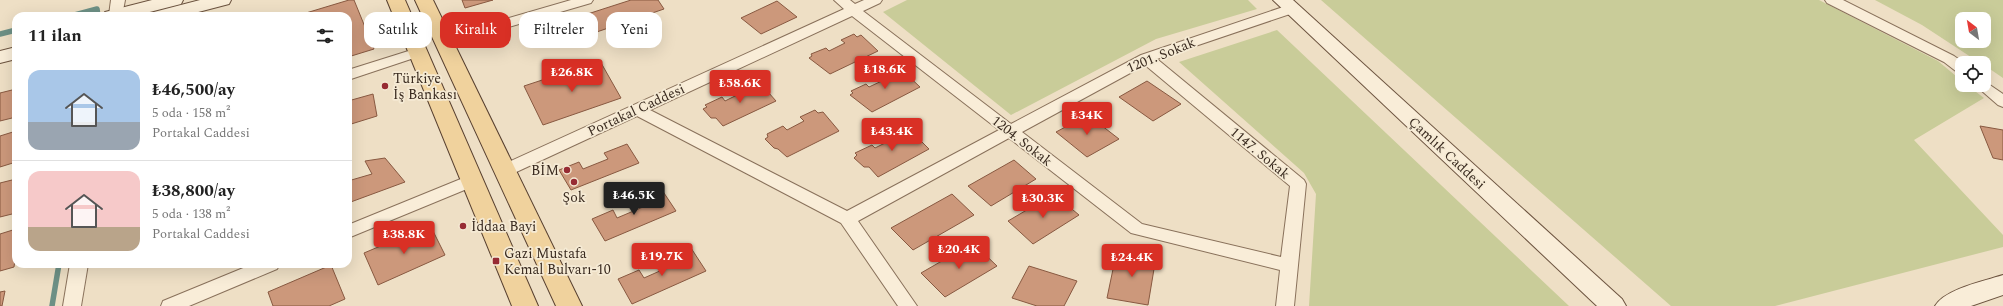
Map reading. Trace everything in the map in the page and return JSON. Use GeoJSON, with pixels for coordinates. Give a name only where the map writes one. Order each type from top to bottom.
{"type":"FeatureCollection","features":[{"type":"Feature","properties":{"kind":"main road"},"geometry":{"type":"LineString","coordinates":[[396,0],[525,306]]}},
{"type":"Feature","properties":{"kind":"main road"},"geometry":{"type":"LineString","coordinates":[[424,0],[440,31]]}},
{"type":"Feature","properties":{"kind":"main road"},"geometry":{"type":"LineString","coordinates":[[448,48],[569,306]]}},
{"type":"Feature","properties":{"kind":"street"},"geometry":{"type":"LineString","coordinates":[[116,12],[174,0]]}},
{"type":"Feature","properties":{"kind":"street"},"geometry":{"type":"LineString","coordinates":[[176,12],[222,0]]}},
{"type":"Feature","properties":{"kind":"street"},"geometry":{"type":"LineString","coordinates":[[511,22],[586,0]]}},
{"type":"Feature","properties":{"kind":"street","name":"1204. Sokak"},"geometry":{"type":"LineString","coordinates":[[841,0],[1137,229],[1289,266]]}},
{"type":"Feature","properties":{"kind":"street","name":"Portakal Caddesi"},"geometry":{"type":"LineString","coordinates":[[506,170],[875,0]]}},
{"type":"Feature","properties":{"kind":"street"},"geometry":{"type":"LineString","coordinates":[[1832,0],[1949,59],[1955,64]]}},
{"type":"Feature","properties":{"kind":"street","name":"1201. Sokak"},"geometry":{"type":"LineString","coordinates":[[846,219],[1146,58],[1286,4]]}},
{"type":"Feature","properties":{"kind":"street","name":"Çamlık Caddesi"},"geometry":{"type":"LineString","coordinates":[[1286,4],[1613,306]]}},
{"type":"Feature","properties":{"kind":"street"},"geometry":{"type":"LineString","coordinates":[[0,44],[12,41]]}},
{"type":"Feature","properties":{"kind":"street"},"geometry":{"type":"LineString","coordinates":[[352,73],[418,52]]}},
{"type":"Feature","properties":{"kind":"street"},"geometry":{"type":"LineString","coordinates":[[0,57],[12,54]]}},
{"type":"Feature","properties":{"kind":"street","name":"1147. Sokak"},"geometry":{"type":"LineString","coordinates":[[1146,58],[1298,184],[1285,306]]}},
{"type":"Feature","properties":{"kind":"street"},"geometry":{"type":"LineString","coordinates":[[1991,92],[2003,102]]}},
{"type":"Feature","properties":{"kind":"street"},"geometry":{"type":"LineString","coordinates":[[638,109],[846,219],[908,306]]}},
{"type":"Feature","properties":{"kind":"street"},"geometry":{"type":"LineString","coordinates":[[352,230],[473,180]]}},
{"type":"Feature","properties":{"kind":"street"},"geometry":{"type":"LineString","coordinates":[[72,306],[77,268]]}},
{"type":"Feature","properties":{"kind":"street"},"geometry":{"type":"LineString","coordinates":[[170,306],[261,268]]}},
{"type":"Feature","properties":{"kind":"street"},"geometry":{"type":"LineString","coordinates":[[1948,306],[1973,294],[2003,286]]}},
{"type":"Feature","properties":{"kind":"green space"},"geometry":{"type":"Polygon","coordinates":[[[907,0],[1248,0],[1257,9],[1156,39],[1011,115],[883,12],[907,0]]]}},
{"type":"Feature","properties":{"kind":"green space"},"geometry":{"type":"Polygon","coordinates":[[[1321,0],[1819,0],[1938,61],[1955,75],[1955,92],[1976,92],[1984,98],[1914,140],[2003,235],[2003,247],[1775,306],[1671,306],[1321,0]]]}},
{"type":"Feature","properties":{"kind":"green space"},"geometry":{"type":"Polygon","coordinates":[[[1875,0],[2003,0],[2003,78],[1991,70],[1991,56],[1969,56],[1957,48],[1991,48],[1991,12],[1955,12],[1955,47],[1922,25],[1875,0]]]}},
{"type":"Feature","properties":{"kind":"green space"},"geometry":{"type":"Polygon","coordinates":[[[1277,30],[1569,306],[1309,306],[1316,194],[1304,173],[1179,62],[1277,30]]]}},
{"type":"Feature","properties":{"kind":"building"},"geometry":{"type":"Polygon","coordinates":[[[349,0],[354,0],[364,24],[364,48],[374,49],[352,56],[352,12],[309,12],[349,0]]]}},
{"type":"Feature","properties":{"kind":"building"},"geometry":{"type":"Polygon","coordinates":[[[462,0],[493,0],[465,8],[462,0]]]}},
{"type":"Feature","properties":{"kind":"building"},"geometry":{"type":"Polygon","coordinates":[[[631,0],[658,0],[664,9],[655,12],[606,12],[606,29],[598,32],[598,12],[594,12],[631,0]]]}},
{"type":"Feature","properties":{"kind":"building"},"geometry":{"type":"Polygon","coordinates":[[[777,1],[797,17],[761,34],[741,18],[777,1]]]}},
{"type":"Feature","properties":{"kind":"building"},"geometry":{"type":"Polygon","coordinates":[[[854,34],[857,37],[861,35],[878,51],[830,74],[809,58],[812,56],[811,54],[826,48],[829,51],[845,43],[841,40],[854,34]]]}},
{"type":"Feature","properties":{"kind":"building"},"geometry":{"type":"Polygon","coordinates":[[[600,61],[621,98],[543,125],[524,86],[600,61]]]}},
{"type":"Feature","properties":{"kind":"building"},"geometry":{"type":"Polygon","coordinates":[[[895,69],[899,72],[902,70],[920,87],[872,112],[850,95],[853,93],[851,91],[866,84],[869,87],[886,79],[882,75],[895,69]]]}},
{"type":"Feature","properties":{"kind":"building"},"geometry":{"type":"Polygon","coordinates":[[[1147,81],[1181,104],[1153,121],[1119,97],[1147,81]]]}},
{"type":"Feature","properties":{"kind":"building"},"geometry":{"type":"Polygon","coordinates":[[[753,82],[756,85],[761,84],[776,101],[723,126],[716,118],[711,118],[703,109],[707,107],[705,105],[722,97],[725,101],[743,92],[739,89],[753,82]]]}},
{"type":"Feature","properties":{"kind":"building"},"geometry":{"type":"Polygon","coordinates":[[[12,90],[12,118],[0,121],[0,93],[12,90]]]}},
{"type":"Feature","properties":{"kind":"building"},"geometry":{"type":"Polygon","coordinates":[[[373,94],[377,116],[352,124],[352,100],[373,94]]]}},
{"type":"Feature","properties":{"kind":"building"},"geometry":{"type":"Polygon","coordinates":[[[815,110],[818,113],[823,112],[839,131],[787,157],[778,149],[774,148],[765,139],[768,137],[767,134],[783,126],[787,130],[804,121],[800,117],[815,110]]]}},
{"type":"Feature","properties":{"kind":"building"},"geometry":{"type":"Polygon","coordinates":[[[1088,115],[1119,139],[1087,157],[1056,132],[1088,115]]]}},
{"type":"Feature","properties":{"kind":"building"},"geometry":{"type":"Polygon","coordinates":[[[1980,126],[2003,130],[2003,160],[1993,158],[1980,126]]]}},
{"type":"Feature","properties":{"kind":"building"},"geometry":{"type":"Polygon","coordinates":[[[902,128],[906,131],[910,130],[929,149],[878,177],[869,167],[864,167],[854,158],[857,155],[855,153],[872,145],[875,148],[893,139],[888,135],[902,128]]]}},
{"type":"Feature","properties":{"kind":"building"},"geometry":{"type":"Polygon","coordinates":[[[12,132],[12,163],[0,167],[0,136],[12,132]]]}},
{"type":"Feature","properties":{"kind":"building"},"geometry":{"type":"Polygon","coordinates":[[[627,144],[639,163],[571,190],[559,170],[579,162],[583,169],[608,159],[604,153],[627,144]]]}},
{"type":"Feature","properties":{"kind":"building"},"geometry":{"type":"Polygon","coordinates":[[[385,158],[405,182],[352,202],[352,180],[372,174],[365,161],[385,158]]]}},
{"type":"Feature","properties":{"kind":"building"},"geometry":{"type":"Polygon","coordinates":[[[1014,160],[1036,179],[991,206],[968,186],[1014,160]]]}},
{"type":"Feature","properties":{"kind":"building"},"geometry":{"type":"Polygon","coordinates":[[[12,180],[12,214],[0,217],[0,183],[12,180]]]}},
{"type":"Feature","properties":{"kind":"building"},"geometry":{"type":"Polygon","coordinates":[[[662,190],[676,211],[605,241],[592,219],[613,210],[617,218],[643,207],[639,200],[662,190]]]}},
{"type":"Feature","properties":{"kind":"building"},"geometry":{"type":"Polygon","coordinates":[[[952,194],[974,215],[913,250],[891,228],[952,194]]]}},
{"type":"Feature","properties":{"kind":"building"},"geometry":{"type":"Polygon","coordinates":[[[1054,194],[1079,215],[1033,244],[1008,221],[1054,194]]]}},
{"type":"Feature","properties":{"kind":"building"},"geometry":{"type":"Polygon","coordinates":[[[430,225],[445,255],[378,285],[364,253],[430,225]]]}},
{"type":"Feature","properties":{"kind":"building"},"geometry":{"type":"Polygon","coordinates":[[[12,230],[12,268],[0,271],[0,234],[12,230]]]}},
{"type":"Feature","properties":{"kind":"building"},"geometry":{"type":"Polygon","coordinates":[[[973,243],[997,266],[945,297],[921,273],[973,243]]]}},
{"type":"Feature","properties":{"kind":"building"},"geometry":{"type":"Polygon","coordinates":[[[691,248],[706,271],[632,304],[618,279],[639,270],[644,278],[671,266],[666,259],[691,248]]]}},
{"type":"Feature","properties":{"kind":"building"},"geometry":{"type":"Polygon","coordinates":[[[1117,250],[1156,257],[1148,305],[1107,298],[1117,250]]]}},
{"type":"Feature","properties":{"kind":"building"},"geometry":{"type":"Polygon","coordinates":[[[1029,266],[1077,281],[1064,306],[1037,306],[1012,298],[1029,266]]]}},
{"type":"Feature","properties":{"kind":"building"},"geometry":{"type":"Polygon","coordinates":[[[324,268],[332,268],[345,299],[329,306],[273,306],[268,292],[324,268]]]}},
{"type":"Feature","properties":{"kind":"building"},"geometry":{"type":"Polygon","coordinates":[[[5,291],[2,306],[0,306],[0,292],[5,291]]]}},
{"type":"Feature","properties":{"kind":"waterway"},"geometry":{"type":"LineString","coordinates":[[86,12],[97,9],[97,12]]}},
{"type":"Feature","properties":{"kind":"waterway"},"geometry":{"type":"LineString","coordinates":[[0,34],[12,31]]}},
{"type":"Feature","properties":{"kind":"waterway"},"geometry":{"type":"LineString","coordinates":[[52,306],[58,268]]}},
{"type":"Feature","properties":{"kind":"place","name":"Türkiye İş Bankası"},"geometry":{"type":"Point","coordinates":[385,86]}},
{"type":"Feature","properties":{"kind":"place","name":"BİM"},"geometry":{"type":"Point","coordinates":[567,170]}},
{"type":"Feature","properties":{"kind":"place","name":"Şok"},"geometry":{"type":"Point","coordinates":[574,182]}},
{"type":"Feature","properties":{"kind":"place","name":"İddaa Bayi"},"geometry":{"type":"Point","coordinates":[463,226]}},
{"type":"Feature","properties":{"kind":"place","name":"Gazi Mustafa Kemal Bulvarı-10"},"geometry":{"type":"Point","coordinates":[496,261]}}]}
